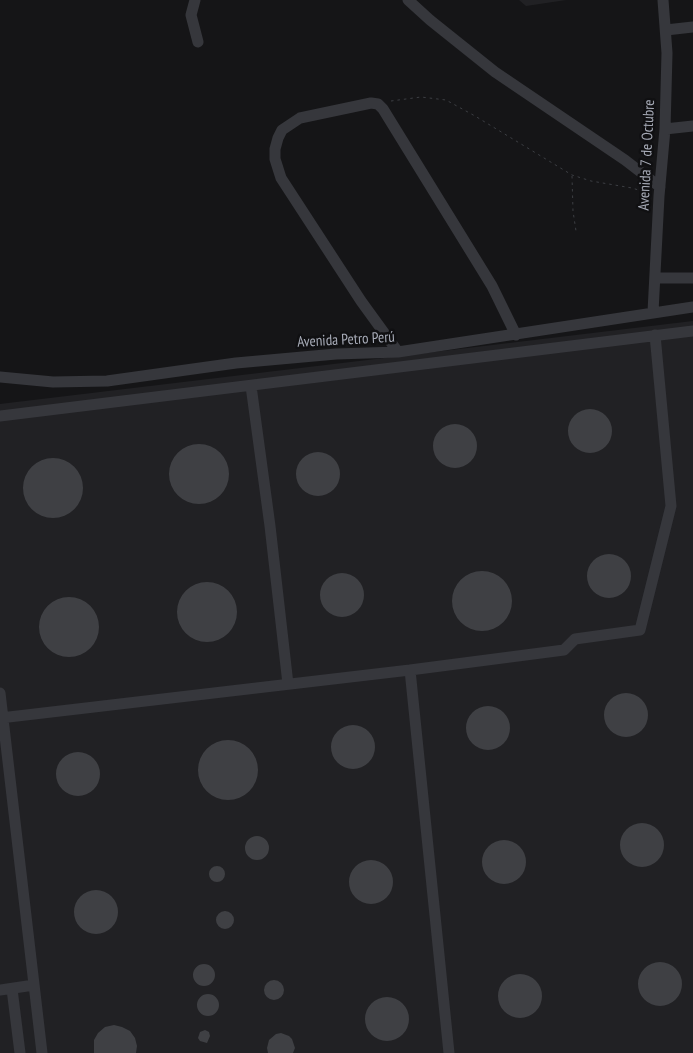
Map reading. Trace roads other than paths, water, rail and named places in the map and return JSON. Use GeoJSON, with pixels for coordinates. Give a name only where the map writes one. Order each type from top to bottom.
{"type":"FeatureCollection","features":[{"type":"Feature","properties":{"kind":"street"},"geometry":{"type":"LineString","coordinates":[[195,0],[191,15],[198,42]]}},
{"type":"Feature","properties":{"kind":"street"},"geometry":{"type":"LineString","coordinates":[[408,0],[495,72],[625,160],[660,192]]}},
{"type":"Feature","properties":{"kind":"street","name":"Avenida 7 de Octubre"},"geometry":{"type":"LineString","coordinates":[[653,312],[665,130],[666,30],[663,0]]}},
{"type":"Feature","properties":{"kind":"street"},"geometry":{"type":"LineString","coordinates":[[666,30],[693,28]]}},
{"type":"Feature","properties":{"kind":"street"},"geometry":{"type":"LineString","coordinates":[[398,352],[361,301],[281,178],[275,159],[275,148],[278,138],[282,130],[300,118],[371,103],[378,104],[383,109],[456,224],[492,286],[516,335]]}},
{"type":"Feature","properties":{"kind":"street"},"geometry":{"type":"LineString","coordinates":[[665,130],[693,126]]}},
{"type":"Feature","properties":{"kind":"street"},"geometry":{"type":"LineString","coordinates":[[655,278],[693,278]]}},
{"type":"Feature","properties":{"kind":"street","name":"Avenida Petro Perú"},"geometry":{"type":"LineString","coordinates":[[0,377],[53,382],[107,380],[236,363],[336,354],[398,352],[693,307]]}},
{"type":"Feature","properties":{"kind":"street"},"geometry":{"type":"LineString","coordinates":[[0,416],[693,331]]}},
{"type":"Feature","properties":{"kind":"street"},"geometry":{"type":"LineString","coordinates":[[2,718],[564,650],[575,639],[640,630],[671,506],[655,336]]}},
{"type":"Feature","properties":{"kind":"street"},"geometry":{"type":"LineString","coordinates":[[252,386],[288,684]]}},
{"type":"Feature","properties":{"kind":"street"},"geometry":{"type":"LineString","coordinates":[[410,670],[449,1053]]}},
{"type":"Feature","properties":{"kind":"street"},"geometry":{"type":"LineString","coordinates":[[0,693],[42,1053]]}},
{"type":"Feature","properties":{"kind":"street"},"geometry":{"type":"LineString","coordinates":[[20,1053],[6,989],[34,986]]}}]}
